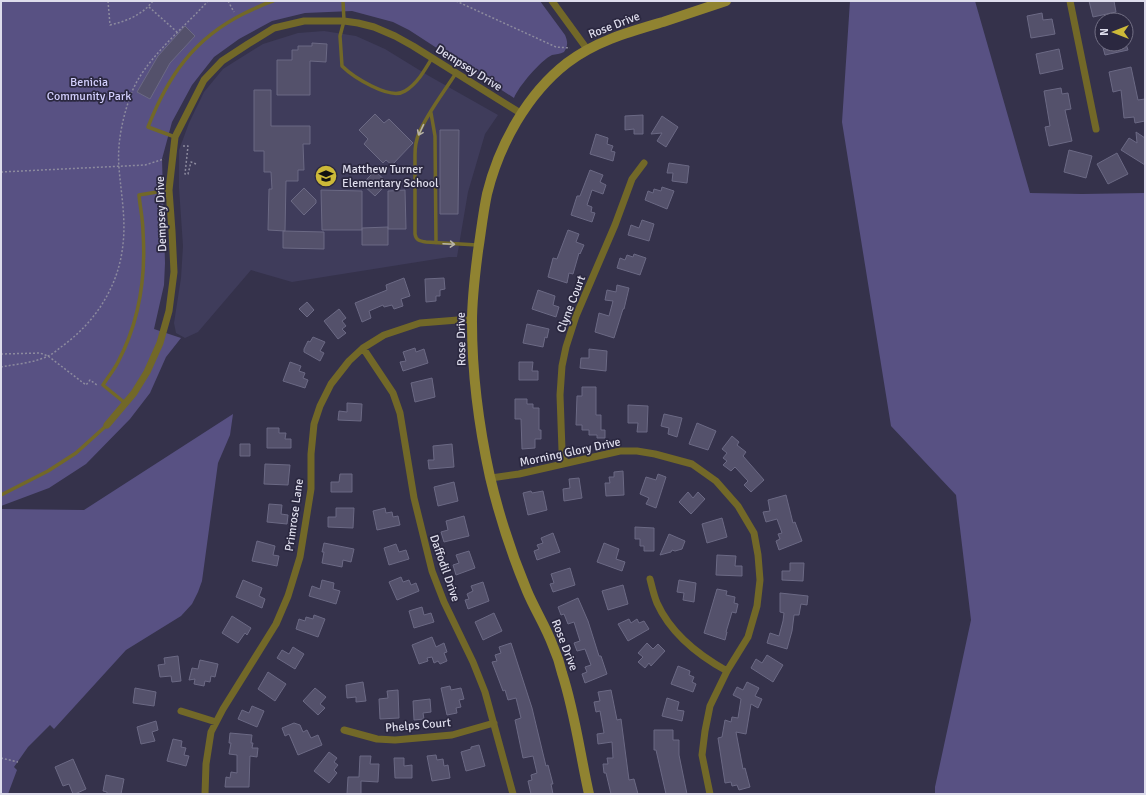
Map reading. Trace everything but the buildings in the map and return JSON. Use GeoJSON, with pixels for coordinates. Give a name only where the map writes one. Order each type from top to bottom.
{"type":"FeatureCollection","features":[{"type":"Feature","properties":{"kind":"main road","name":"Rose Drive"},"geometry":{"type":"LineString","coordinates":[[589,794],[571,704],[562,672],[554,646],[524,584],[514,557],[491,478],[481,429],[476,394],[472,320],[479,245],[486,202],[494,170],[503,148],[522,114],[549,78],[568,62],[594,45],[624,33],[696,12],[726,1]]}},
{"type":"Feature","properties":{"kind":"street"},"geometry":{"type":"LineString","coordinates":[[552,1],[587,49]]}},
{"type":"Feature","properties":{"kind":"street"},"geometry":{"type":"LineString","coordinates":[[1070,1],[1096,129]]}},
{"type":"Feature","properties":{"kind":"street","name":"Dempsey Drive"},"geometry":{"type":"LineString","coordinates":[[107,425],[134,393],[147,372],[160,343],[169,311],[174,272],[169,190],[175,137],[204,80],[222,61],[274,28],[304,21],[344,21],[374,27],[394,36],[522,114]]}},
{"type":"Feature","properties":{"kind":"street","name":"Clyne Court"},"geometry":{"type":"LineString","coordinates":[[565,463],[562,450],[560,395],[562,366],[566,347],[576,316],[615,225],[632,178],[644,163]]}},
{"type":"Feature","properties":{"kind":"street","name":"Primrose Lane"},"geometry":{"type":"LineString","coordinates":[[205,794],[206,764],[211,732],[223,709],[276,624],[288,596],[300,557],[311,489],[311,454],[314,424],[320,406],[331,384],[349,361],[363,348],[384,335],[414,325],[458,320],[472,320]]}},
{"type":"Feature","properties":{"kind":"street","name":"Daffodil Drive"},"geometry":{"type":"LineString","coordinates":[[363,348],[382,374],[400,413],[414,498],[432,571],[444,602],[473,662],[485,692],[513,794]]}},
{"type":"Feature","properties":{"kind":"street","name":"Morning Glory Drive"},"geometry":{"type":"LineString","coordinates":[[491,478],[518,474],[620,452],[636,451],[671,457],[692,464],[716,481],[738,506],[754,533],[760,580],[757,606],[748,637],[727,671],[710,706],[702,755],[710,794]]}},
{"type":"Feature","properties":{"kind":"street"},"geometry":{"type":"LineString","coordinates":[[650,579],[656,602],[666,620],[679,636],[709,661],[727,671]]}},
{"type":"Feature","properties":{"kind":"street"},"geometry":{"type":"LineString","coordinates":[[181,711],[216,722]]}},
{"type":"Feature","properties":{"kind":"street","name":"Phelps Court"},"geometry":{"type":"LineString","coordinates":[[344,730],[377,739],[395,740],[452,734],[494,723]]}},
{"type":"Feature","properties":{"kind":"lane"},"geometry":{"type":"LineString","coordinates":[[175,137],[148,127],[157,105],[177,70],[192,51],[211,33],[237,17],[273,1]]}},
{"type":"Feature","properties":{"kind":"lane"},"geometry":{"type":"LineString","coordinates":[[343,1],[344,21],[340,36],[342,66],[359,79],[388,93],[395,94],[404,92],[422,74],[432,58]]}},
{"type":"Feature","properties":{"kind":"lane"},"geometry":{"type":"LineString","coordinates":[[456,73],[418,134],[415,154],[415,234],[416,238],[420,241],[479,245]]}},
{"type":"Feature","properties":{"kind":"lane"},"geometry":{"type":"LineString","coordinates":[[430,113],[435,136],[436,243]]}},
{"type":"Feature","properties":{"kind":"lane"},"geometry":{"type":"LineString","coordinates":[[125,403],[103,385],[118,361],[132,327],[138,306],[144,254],[139,195],[169,190]]}},
{"type":"Feature","properties":{"kind":"lane","name":"Dempsey Drive"},"geometry":{"type":"LineString","coordinates":[[1,495],[48,471],[76,453],[107,425]]}},
{"type":"Feature","properties":{"kind":"path"},"geometry":{"type":"LineString","coordinates":[[108,1],[110,24],[130,19],[149,7],[153,1]]}},
{"type":"Feature","properties":{"kind":"path"},"geometry":{"type":"LineString","coordinates":[[1,367],[48,356],[70,340],[91,320],[108,295],[118,269],[123,244],[124,231],[119,167],[119,143],[124,116],[136,83],[147,66],[177,32],[208,1]]}},
{"type":"Feature","properties":{"kind":"path"},"geometry":{"type":"LineString","coordinates":[[228,1],[237,17]]}},
{"type":"Feature","properties":{"kind":"path"},"geometry":{"type":"LineString","coordinates":[[456,1],[556,46],[566,48]]}},
{"type":"Feature","properties":{"kind":"path"},"geometry":{"type":"LineString","coordinates":[[149,7],[177,32]]}},
{"type":"Feature","properties":{"kind":"path"},"geometry":{"type":"LineString","coordinates":[[183,146],[188,146],[185,174],[188,174],[191,162],[196,164]]}},
{"type":"Feature","properties":{"kind":"path"},"geometry":{"type":"LineString","coordinates":[[1,172],[145,165],[162,159]]}},
{"type":"Feature","properties":{"kind":"path"},"geometry":{"type":"LineString","coordinates":[[1,354],[40,353],[48,356],[86,385],[90,380],[97,385],[103,385]]}},
{"type":"Feature","properties":{"kind":"path"},"geometry":{"type":"LineString","coordinates":[[1,758],[18,762]]}},
{"type":"Feature","properties":{"kind":"shaded area","name":"Matthew Turner Elementary School"},"geometry":{"type":"Polygon","coordinates":[[[324,31],[356,36],[385,49],[498,115],[485,134],[468,192],[457,257],[292,282],[251,270],[198,332],[185,338],[176,333],[174,323],[181,278],[183,246],[179,188],[179,150],[189,123],[204,92],[223,69],[263,44],[298,33],[324,31]]]}},
{"type":"Feature","properties":{"kind":"green space","name":"Benicia Community Park"},"geometry":{"type":"Polygon","coordinates":[[[1,1],[540,1],[565,35],[567,44],[564,52],[547,58],[530,74],[514,98],[409,30],[393,22],[352,11],[305,13],[272,21],[239,39],[214,57],[192,85],[172,122],[162,159],[165,263],[164,285],[154,329],[181,338],[166,357],[150,393],[130,419],[86,464],[49,488],[1,506],[1,1]]]}},
{"type":"Feature","properties":{"kind":"green space"},"geometry":{"type":"Polygon","coordinates":[[[850,1],[975,1],[1030,193],[1145,193],[1145,794],[935,794],[935,787],[971,620],[956,495],[891,426],[842,122],[850,1]]]}},
{"type":"Feature","properties":{"kind":"green space"},"geometry":{"type":"Polygon","coordinates":[[[233,414],[230,435],[218,463],[202,581],[192,604],[181,616],[126,650],[54,729],[50,725],[28,747],[14,767],[17,770],[8,794],[1,794],[1,509],[84,510],[233,414]]]}},
{"type":"Feature","properties":{"kind":"place","name":"Matthew Turner Elementary School"},"geometry":{"type":"Point","coordinates":[326,176]}}]}
